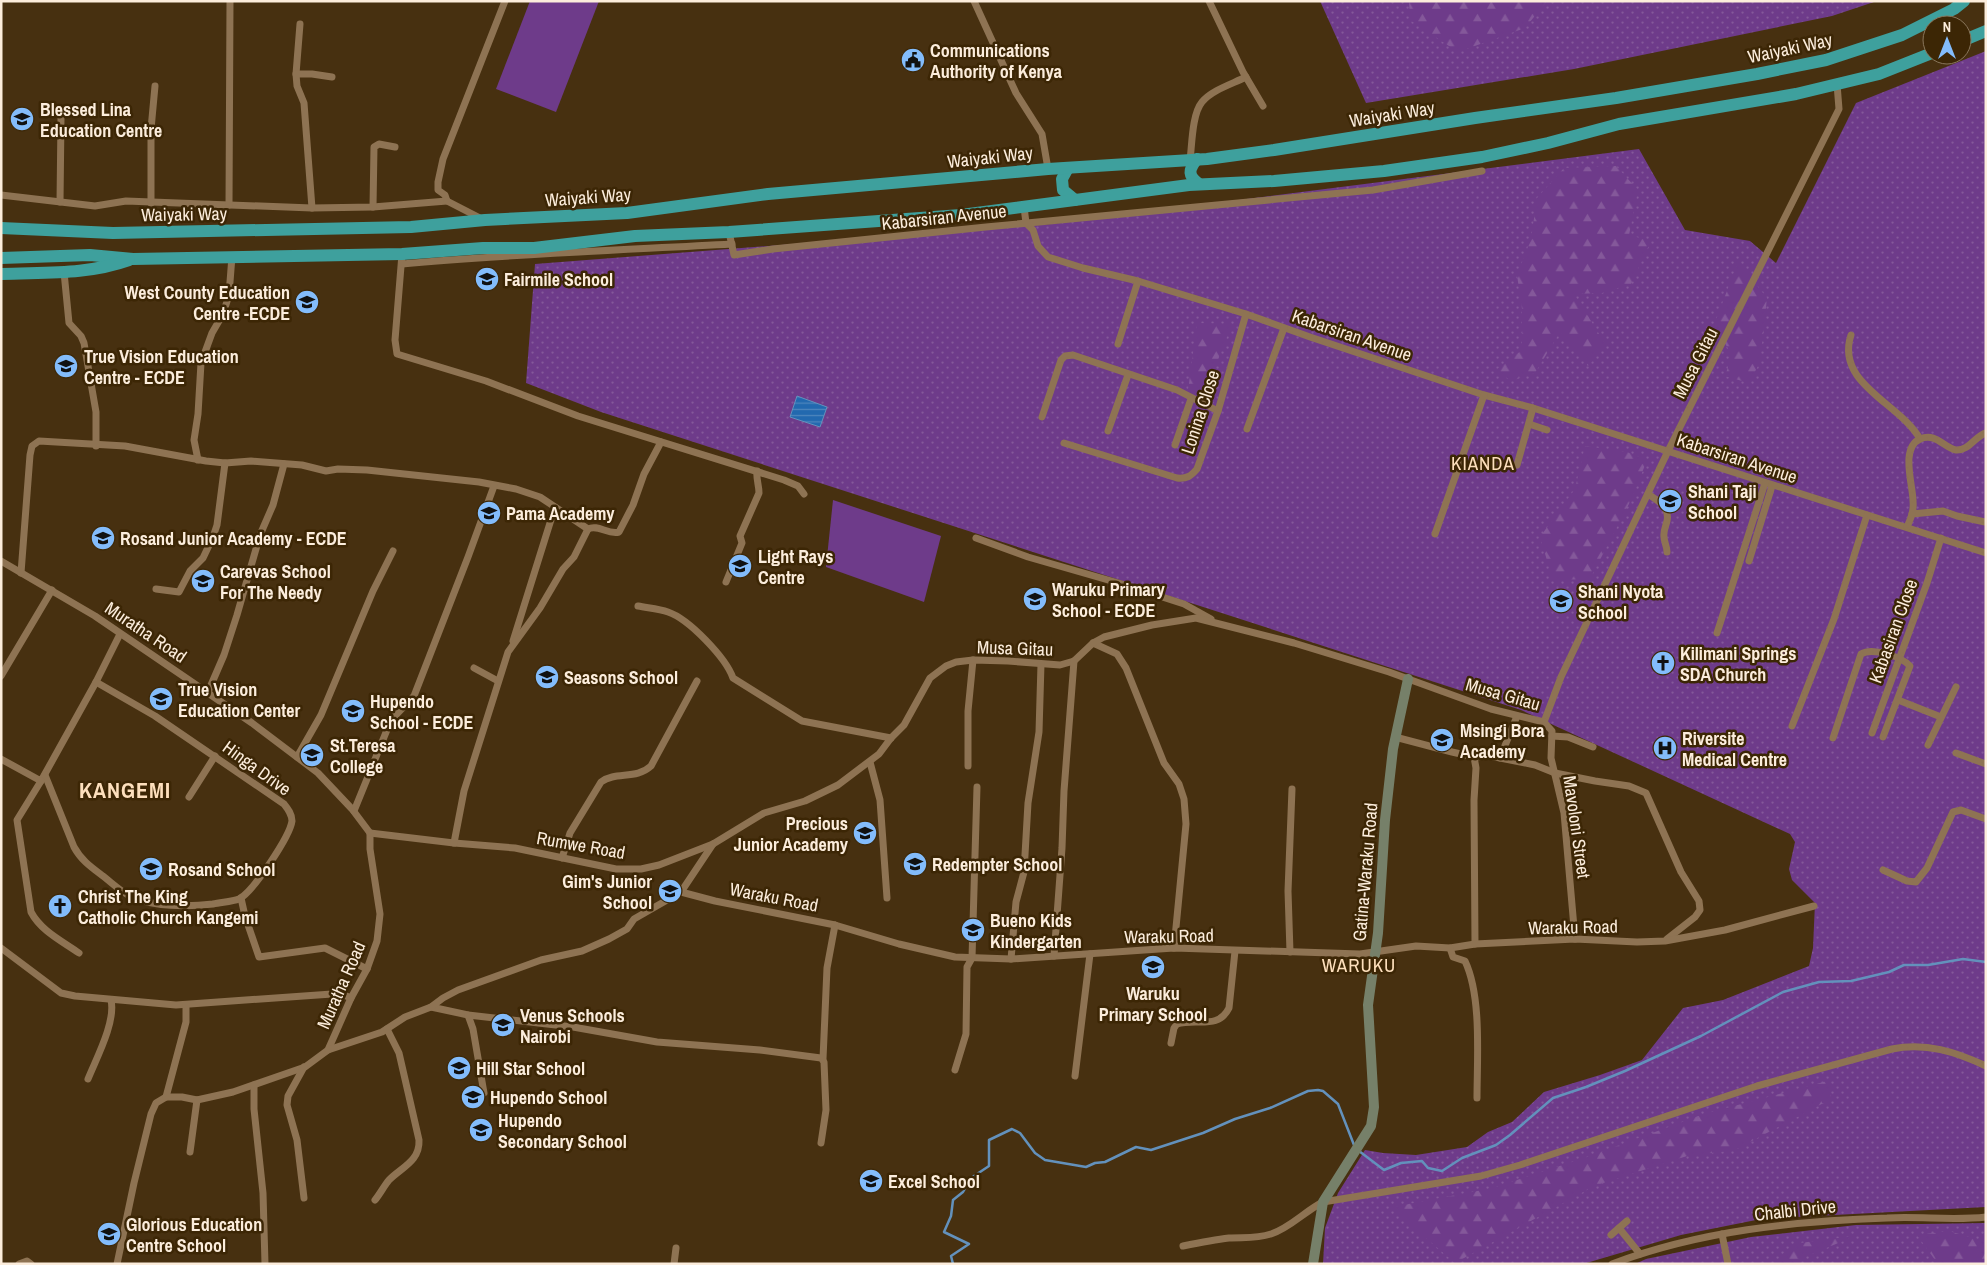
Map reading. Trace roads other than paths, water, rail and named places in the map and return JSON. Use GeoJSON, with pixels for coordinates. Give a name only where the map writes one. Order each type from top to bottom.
{"type":"FeatureCollection","features":[{"type":"Feature","properties":{"kind":"highway","name":"Waiyaki Way"},"geometry":{"type":"LineString","coordinates":[[1,228],[133,233],[401,227],[485,220],[627,213],[768,194],[1048,169],[1193,159],[1302,146],[1475,118],[1616,98],[1826,60],[1902,35],[1954,9],[1964,1]]}},
{"type":"Feature","properties":{"kind":"highway"},"geometry":{"type":"LineString","coordinates":[[1972,37],[1986,31]]}},
{"type":"Feature","properties":{"kind":"highway"},"geometry":{"type":"LineString","coordinates":[[1,258],[90,255],[133,259],[232,256],[402,259],[483,248],[534,248],[635,236],[730,238],[961,215],[1199,184],[1274,181],[1384,171],[1482,157],[1548,143],[1619,124],[1796,94],[1879,74],[1922,57]]}},
{"type":"Feature","properties":{"kind":"highway"},"geometry":{"type":"LineString","coordinates":[[1193,159],[1190,174],[1192,179],[1199,184]]}},
{"type":"Feature","properties":{"kind":"highway"},"geometry":{"type":"LineString","coordinates":[[1068,168],[1062,179],[1063,190],[1075,200]]}},
{"type":"Feature","properties":{"kind":"highway"},"geometry":{"type":"LineString","coordinates":[[1,274],[98,270],[133,259]]}},
{"type":"Feature","properties":{"kind":"street"},"geometry":{"type":"LineString","coordinates":[[230,1],[230,205]]}},
{"type":"Feature","properties":{"kind":"street"},"geometry":{"type":"LineString","coordinates":[[447,201],[445,195],[438,190],[443,159],[505,1]]}},
{"type":"Feature","properties":{"kind":"street"},"geometry":{"type":"LineString","coordinates":[[974,1],[1016,93],[1042,134],[1048,169]]}},
{"type":"Feature","properties":{"kind":"street"},"geometry":{"type":"LineString","coordinates":[[1209,1],[1246,77],[1263,106]]}},
{"type":"Feature","properties":{"kind":"street"},"geometry":{"type":"LineString","coordinates":[[300,24],[296,74],[297,86],[304,103],[312,208]]}},
{"type":"Feature","properties":{"kind":"street"},"geometry":{"type":"LineString","coordinates":[[296,74],[312,74],[332,78]]}},
{"type":"Feature","properties":{"kind":"street"},"geometry":{"type":"LineString","coordinates":[[1193,159],[1195,120],[1202,102],[1216,92],[1246,77]]}},
{"type":"Feature","properties":{"kind":"street","name":"Musa Gitau"},"geometry":{"type":"LineString","coordinates":[[880,754],[890,738],[904,724],[930,678],[946,666],[956,662],[973,660],[1060,665],[1074,661],[1093,643],[1104,637],[1122,631],[1196,618],[1294,642],[1408,679],[1491,709],[1544,722],[1561,678],[1668,451],[1839,110],[1837,84]]}},
{"type":"Feature","properties":{"kind":"street"},"geometry":{"type":"LineString","coordinates":[[151,203],[151,129],[155,86]]}},
{"type":"Feature","properties":{"kind":"street"},"geometry":{"type":"LineString","coordinates":[[60,202],[61,119]]}},
{"type":"Feature","properties":{"kind":"street"},"geometry":{"type":"LineString","coordinates":[[373,207],[374,147],[379,144],[395,147]]}},
{"type":"Feature","properties":{"kind":"street"},"geometry":{"type":"LineString","coordinates":[[1024,207],[1026,223],[1373,190],[1482,172]]}},
{"type":"Feature","properties":{"kind":"street"},"geometry":{"type":"LineString","coordinates":[[1,195],[95,206],[126,202],[312,208],[373,207],[447,201],[485,220]]}},
{"type":"Feature","properties":{"kind":"street","name":"Kabarsiran Avenue"},"geometry":{"type":"LineString","coordinates":[[730,238],[734,255],[773,249],[1026,223],[1033,230],[1038,246],[1048,257],[1083,268],[1138,280],[1246,314],[1484,395],[1533,408],[1768,485],[1986,553]]}},
{"type":"Feature","properties":{"kind":"street"},"geometry":{"type":"LineString","coordinates":[[198,460],[194,440],[198,414],[201,363],[229,295],[232,256]]}},
{"type":"Feature","properties":{"kind":"street"},"geometry":{"type":"LineString","coordinates":[[402,259],[395,340],[397,354],[486,381],[578,416],[757,471],[798,486],[804,494]]}},
{"type":"Feature","properties":{"kind":"street"},"geometry":{"type":"LineString","coordinates":[[64,272],[69,323],[81,336],[84,343],[96,412],[96,446]]}},
{"type":"Feature","properties":{"kind":"street"},"geometry":{"type":"LineString","coordinates":[[1118,344],[1138,280]]}},
{"type":"Feature","properties":{"kind":"street","name":"Lonina Close"},"geometry":{"type":"LineString","coordinates":[[1064,443],[1178,478],[1191,476],[1197,469],[1218,411],[1246,314]]}},
{"type":"Feature","properties":{"kind":"street"},"geometry":{"type":"LineString","coordinates":[[1247,429],[1284,328]]}},
{"type":"Feature","properties":{"kind":"street"},"geometry":{"type":"LineString","coordinates":[[1850,335],[1847,348],[1848,355],[1857,374],[1874,394],[1914,428],[1920,439]]}},
{"type":"Feature","properties":{"kind":"street"},"geometry":{"type":"LineString","coordinates":[[1042,417],[1058,366],[1065,356],[1074,355],[1128,375],[1177,390],[1191,399],[1218,411]]}},
{"type":"Feature","properties":{"kind":"street"},"geometry":{"type":"LineString","coordinates":[[1108,431],[1128,375]]}},
{"type":"Feature","properties":{"kind":"street"},"geometry":{"type":"LineString","coordinates":[[1435,534],[1484,395]]}},
{"type":"Feature","properties":{"kind":"street"},"geometry":{"type":"LineString","coordinates":[[1175,445],[1191,399]]}},
{"type":"Feature","properties":{"kind":"street"},"geometry":{"type":"LineString","coordinates":[[1517,465],[1533,408]]}},
{"type":"Feature","properties":{"kind":"street"},"geometry":{"type":"LineString","coordinates":[[1529,424],[1547,430]]}},
{"type":"Feature","properties":{"kind":"street"},"geometry":{"type":"LineString","coordinates":[[1907,527],[1914,503],[1908,461],[1913,447],[1920,439],[1930,438],[1939,440],[1958,450],[1965,448],[1981,434],[1986,433]]}},
{"type":"Feature","properties":{"kind":"street"},"geometry":{"type":"LineString","coordinates":[[21,573],[32,446],[40,441],[96,446],[125,446],[198,460],[225,463],[251,461],[302,465],[326,471],[338,469],[367,470],[479,482],[516,489],[540,497],[588,528],[592,527],[615,533],[619,532],[633,505],[644,474],[661,442]]}},
{"type":"Feature","properties":{"kind":"street"},"geometry":{"type":"LineString","coordinates":[[156,589],[179,592],[190,570],[203,558],[217,525],[225,463]]}},
{"type":"Feature","properties":{"kind":"street"},"geometry":{"type":"LineString","coordinates":[[208,692],[238,615],[260,535],[273,505],[284,464]]}},
{"type":"Feature","properties":{"kind":"street"},"geometry":{"type":"LineString","coordinates":[[726,582],[742,543],[740,536],[759,493],[756,477],[757,471]]}},
{"type":"Feature","properties":{"kind":"street"},"geometry":{"type":"LineString","coordinates":[[1749,560],[1768,485]]}},
{"type":"Feature","properties":{"kind":"street"},"geometry":{"type":"LineString","coordinates":[[1717,633],[1768,485]]}},
{"type":"Feature","properties":{"kind":"street"},"geometry":{"type":"LineString","coordinates":[[354,811],[391,720],[414,696],[494,486]]}},
{"type":"Feature","properties":{"kind":"street"},"geometry":{"type":"LineString","coordinates":[[1648,494],[1662,504],[1667,511],[1668,518],[1663,535],[1667,552]]}},
{"type":"Feature","properties":{"kind":"street"},"geometry":{"type":"LineString","coordinates":[[454,843],[464,791],[555,507]]}},
{"type":"Feature","properties":{"kind":"street"},"geometry":{"type":"LineString","coordinates":[[1912,514],[1943,511],[1985,522]]}},
{"type":"Feature","properties":{"kind":"street"},"geometry":{"type":"LineString","coordinates":[[1792,726],[1834,619],[1867,515]]}},
{"type":"Feature","properties":{"kind":"street"},"geometry":{"type":"LineString","coordinates":[[511,646],[540,608],[556,579],[574,557],[588,528]]}},
{"type":"Feature","properties":{"kind":"street"},"geometry":{"type":"LineString","coordinates":[[976,538],[1028,557],[1184,604],[1216,622]]}},
{"type":"Feature","properties":{"kind":"street","name":"Kabasiran Close"},"geometry":{"type":"LineString","coordinates":[[1872,733],[1900,659],[1941,538]]}},
{"type":"Feature","properties":{"kind":"street"},"geometry":{"type":"LineString","coordinates":[[297,757],[321,715],[393,550]]}},
{"type":"Feature","properties":{"kind":"street","name":"Muratha Road"},"geometry":{"type":"LineString","coordinates":[[1,561],[52,590],[208,692],[297,757],[318,773],[354,811],[370,833],[370,848],[380,914],[377,941],[367,969],[351,998],[328,1050],[304,1067],[233,1092],[198,1100],[166,1097]]}},
{"type":"Feature","properties":{"kind":"street"},"geometry":{"type":"LineString","coordinates":[[1,676],[52,590]]}},
{"type":"Feature","properties":{"kind":"street"},"geometry":{"type":"LineString","coordinates":[[638,606],[670,613],[681,619],[718,653],[730,669],[733,678],[802,721],[890,738]]}},
{"type":"Feature","properties":{"kind":"street"},"geometry":{"type":"LineString","coordinates":[[79,953],[44,928],[36,921],[31,912],[17,820],[43,778],[120,634]]}},
{"type":"Feature","properties":{"kind":"street"},"geometry":{"type":"LineString","coordinates":[[1093,643],[1117,654],[1126,668],[1164,763],[1179,784],[1184,799],[1186,824],[1174,948]]}},
{"type":"Feature","properties":{"kind":"street"},"geometry":{"type":"LineString","coordinates":[[1832,738],[1862,654],[1874,651],[1900,659],[1908,664],[1910,668],[1883,737]]}},
{"type":"Feature","properties":{"kind":"street"},"geometry":{"type":"LineString","coordinates":[[968,766],[968,711],[973,660]]}},
{"type":"Feature","properties":{"kind":"street"},"geometry":{"type":"LineString","coordinates":[[1054,956],[1074,661]]}},
{"type":"Feature","properties":{"kind":"street"},"geometry":{"type":"LineString","coordinates":[[1010,959],[1016,902],[1024,872],[1028,803],[1039,732],[1041,664]]}},
{"type":"Feature","properties":{"kind":"street"},"geometry":{"type":"LineString","coordinates":[[474,668],[498,681]]}},
{"type":"Feature","properties":{"kind":"street","name":"Gatina-Waraku Road"},"geometry":{"type":"LineString","coordinates":[[1313,1264],[1323,1202],[1373,1123],[1374,1107],[1368,1005],[1378,933],[1385,820],[1395,737],[1408,679]]}},
{"type":"Feature","properties":{"kind":"street"},"geometry":{"type":"LineString","coordinates":[[562,858],[570,833],[601,782],[608,777],[639,774],[651,766],[697,681]]}},
{"type":"Feature","properties":{"kind":"street","name":"Hinga Drive"},"geometry":{"type":"LineString","coordinates":[[96,682],[155,716],[284,804],[289,810],[292,820],[288,833],[268,865],[241,898]]}},
{"type":"Feature","properties":{"kind":"street"},"geometry":{"type":"LineString","coordinates":[[1928,745],[1956,687]]}},
{"type":"Feature","properties":{"kind":"street"},"geometry":{"type":"LineString","coordinates":[[1898,700],[1941,717]]}},
{"type":"Feature","properties":{"kind":"street"},"geometry":{"type":"LineString","coordinates":[[1500,758],[1516,716]]}},
{"type":"Feature","properties":{"kind":"street"},"geometry":{"type":"LineString","coordinates":[[1544,722],[1552,731],[1552,736],[1568,738],[1593,747]]}},
{"type":"Feature","properties":{"kind":"street","name":"Mavoloni Street"},"geometry":{"type":"LineString","coordinates":[[1552,736],[1551,758],[1564,813],[1575,939]]}},
{"type":"Feature","properties":{"kind":"street"},"geometry":{"type":"LineString","coordinates":[[1395,737],[1474,757],[1490,756],[1535,765],[1555,773],[1595,782],[1629,786],[1646,793],[1681,872],[1699,901],[1700,910],[1687,925],[1665,940]]}},
{"type":"Feature","properties":{"kind":"street"},"geometry":{"type":"LineString","coordinates":[[1956,753],[1986,764]]}},
{"type":"Feature","properties":{"kind":"street","name":"Rumwe Road"},"geometry":{"type":"LineString","coordinates":[[370,833],[515,848],[616,869],[641,868],[659,865],[713,844],[764,813],[806,801],[826,792],[880,754]]}},
{"type":"Feature","properties":{"kind":"street"},"geometry":{"type":"LineString","coordinates":[[189,797],[215,756]]}},
{"type":"Feature","properties":{"kind":"street"},"geometry":{"type":"LineString","coordinates":[[1474,757],[1476,768],[1474,793],[1475,944]]}},
{"type":"Feature","properties":{"kind":"street"},"geometry":{"type":"LineString","coordinates":[[1,759],[43,778],[80,858],[118,889],[131,897],[184,906],[200,906],[241,898],[259,957],[324,948],[367,969]]}},
{"type":"Feature","properties":{"kind":"street"},"geometry":{"type":"LineString","coordinates":[[870,762],[880,800],[887,898]]}},
{"type":"Feature","properties":{"kind":"street"},"geometry":{"type":"LineString","coordinates":[[956,1070],[966,1034],[966,967],[972,958],[977,787]]}},
{"type":"Feature","properties":{"kind":"street"},"geometry":{"type":"LineString","coordinates":[[1290,952],[1288,891],[1292,789]]}},
{"type":"Feature","properties":{"kind":"street"},"geometry":{"type":"LineString","coordinates":[[1883,870],[1907,881],[1916,882],[1926,868],[1953,812],[1961,810],[1986,819]]}},
{"type":"Feature","properties":{"kind":"street"},"geometry":{"type":"LineString","coordinates":[[328,1050],[382,1032],[406,1017],[431,1008],[443,998],[458,990],[506,971],[541,960],[582,951],[609,939],[627,929],[634,919],[682,892],[713,844]]}},
{"type":"Feature","properties":{"kind":"street","name":"Waraku Road"},"geometry":{"type":"LineString","coordinates":[[682,892],[715,901],[835,925],[900,944],[955,957],[1010,959],[1174,948],[1360,954],[1416,946],[1450,948],[1475,944],[1575,939],[1637,942],[1665,940],[1725,930],[1814,906]]}},
{"type":"Feature","properties":{"kind":"street"},"geometry":{"type":"LineString","coordinates":[[821,1143],[826,1110],[823,1059],[827,968],[835,925]]}},
{"type":"Feature","properties":{"kind":"street"},"geometry":{"type":"LineString","coordinates":[[1,948],[61,993],[112,1000],[186,1005],[311,995],[344,995],[351,998]]}},
{"type":"Feature","properties":{"kind":"street"},"geometry":{"type":"LineString","coordinates":[[1450,948],[1453,957],[1465,961],[1470,972],[1475,1003],[1477,1098]]}},
{"type":"Feature","properties":{"kind":"street"},"geometry":{"type":"LineString","coordinates":[[1172,1043],[1174,1028],[1178,1024],[1214,1022],[1225,1015],[1229,1008],[1235,950]]}},
{"type":"Feature","properties":{"kind":"street"},"geometry":{"type":"LineString","coordinates":[[1075,1076],[1090,954]]}},
{"type":"Feature","properties":{"kind":"street"},"geometry":{"type":"LineString","coordinates":[[88,1080],[105,1037],[113,1007],[112,1000]]}},
{"type":"Feature","properties":{"kind":"street"},"geometry":{"type":"LineString","coordinates":[[117,1264],[151,1114],[156,1103],[166,1097],[186,1022],[186,1005]]}},
{"type":"Feature","properties":{"kind":"street"},"geometry":{"type":"LineString","coordinates":[[431,1008],[468,1015],[562,1026],[657,1042],[760,1050],[823,1059]]}},
{"type":"Feature","properties":{"kind":"street"},"geometry":{"type":"LineString","coordinates":[[468,1015],[473,1029],[484,1093]]}},
{"type":"Feature","properties":{"kind":"street"},"geometry":{"type":"LineString","coordinates":[[375,1200],[387,1182],[415,1158],[419,1150],[419,1140],[399,1053],[387,1029]]}},
{"type":"Feature","properties":{"kind":"street"},"geometry":{"type":"LineString","coordinates":[[1183,1246],[1204,1241],[1258,1238],[1272,1234],[1323,1202],[1481,1176],[1757,1086],[1892,1049],[1906,1046],[1933,1048],[1954,1052],[1986,1066]]}},
{"type":"Feature","properties":{"kind":"street"},"geometry":{"type":"LineString","coordinates":[[304,1067],[288,1096],[287,1104],[297,1140],[304,1198]]}},
{"type":"Feature","properties":{"kind":"street"},"geometry":{"type":"LineString","coordinates":[[254,1084],[254,1109],[263,1194],[266,1264]]}},
{"type":"Feature","properties":{"kind":"street"},"geometry":{"type":"LineString","coordinates":[[190,1152],[198,1100]]}},
{"type":"Feature","properties":{"kind":"street","name":"Chalbi Drive"},"geometry":{"type":"LineString","coordinates":[[1612,1264],[1667,1246],[1722,1234],[1762,1228],[1867,1218],[1965,1219],[1986,1217]]}},
{"type":"Feature","properties":{"kind":"street"},"geometry":{"type":"LineString","coordinates":[[1611,1235],[1627,1221]]}},
{"type":"Feature","properties":{"kind":"street"},"geometry":{"type":"LineString","coordinates":[[1620,1228],[1640,1254]]}},
{"type":"Feature","properties":{"kind":"street"},"geometry":{"type":"LineString","coordinates":[[1722,1234],[1728,1264]]}},
{"type":"Feature","properties":{"kind":"street"},"geometry":{"type":"LineString","coordinates":[[674,1264],[676,1248]]}},
{"type":"Feature","properties":{"kind":"street"},"geometry":{"type":"LineString","coordinates":[[19,1264],[26,1261],[31,1264]]}},
{"type":"Feature","properties":{"kind":"water"},"geometry":{"type":"Polygon","coordinates":[[[797,396],[827,407],[820,427],[790,417],[797,396]]]}},
{"type":"Feature","properties":{"kind":"waterway"},"geometry":{"type":"LineString","coordinates":[[1359,1151],[1384,1170],[1401,1163],[1422,1161],[1428,1168],[1442,1171],[1462,1158],[1496,1145],[1553,1098],[1625,1071],[1701,1036],[1783,992],[1819,982],[1851,981],[1889,972],[1904,965],[1928,965],[1963,959],[1986,962]]}},
{"type":"Feature","properties":{"kind":"waterway"},"geometry":{"type":"LineString","coordinates":[[953,1264],[951,1256],[969,1244],[944,1232],[951,1216],[953,1200],[963,1192],[971,1178],[989,1166],[989,1140],[1012,1129],[1020,1133],[1035,1153],[1045,1160],[1086,1167],[1095,1163],[1105,1162],[1136,1147],[1151,1150],[1203,1133],[1235,1119],[1270,1108],[1308,1091],[1318,1090],[1323,1091],[1338,1104],[1354,1145]]}},
{"type":"Feature","properties":{"kind":"place","name":"Communications Authority of Kenya"},"geometry":{"type":"Point","coordinates":[913,60]}},
{"type":"Feature","properties":{"kind":"place","name":"Blessed Lina Education Centre"},"geometry":{"type":"Point","coordinates":[22,119]}},
{"type":"Feature","properties":{"kind":"place","name":"Fairmile School"},"geometry":{"type":"Point","coordinates":[487,279]}},
{"type":"Feature","properties":{"kind":"place","name":"West County Education Centre -ECDE"},"geometry":{"type":"Point","coordinates":[307,302]}},
{"type":"Feature","properties":{"kind":"place","name":"True Vision Education Centre - ECDE"},"geometry":{"type":"Point","coordinates":[66,366]}},
{"type":"Feature","properties":{"kind":"place","name":"Shani Taji School"},"geometry":{"type":"Point","coordinates":[1670,501]}},
{"type":"Feature","properties":{"kind":"place","name":"Pama Academy"},"geometry":{"type":"Point","coordinates":[489,513]}},
{"type":"Feature","properties":{"kind":"place","name":"Rosand Junior Academy - ECDE"},"geometry":{"type":"Point","coordinates":[103,538]}},
{"type":"Feature","properties":{"kind":"place","name":"Light Rays Centre"},"geometry":{"type":"Point","coordinates":[740,566]}},
{"type":"Feature","properties":{"kind":"place","name":"Carevas School For The Needy"},"geometry":{"type":"Point","coordinates":[203,581]}},
{"type":"Feature","properties":{"kind":"place","name":"Waruku Primary School - ECDE"},"geometry":{"type":"Point","coordinates":[1035,599]}},
{"type":"Feature","properties":{"kind":"place","name":"Shani Nyota School"},"geometry":{"type":"Point","coordinates":[1561,601]}},
{"type":"Feature","properties":{"kind":"place","name":"Kilimani Springs SDA Church"},"geometry":{"type":"Point","coordinates":[1663,663]}},
{"type":"Feature","properties":{"kind":"place","name":"Seasons School"},"geometry":{"type":"Point","coordinates":[547,677]}},
{"type":"Feature","properties":{"kind":"place","name":"True Vision Education Center"},"geometry":{"type":"Point","coordinates":[161,699]}},
{"type":"Feature","properties":{"kind":"place","name":"Hupendo School - ECDE"},"geometry":{"type":"Point","coordinates":[353,711]}},
{"type":"Feature","properties":{"kind":"place","name":"Msingi Bora Academy"},"geometry":{"type":"Point","coordinates":[1442,740]}},
{"type":"Feature","properties":{"kind":"place","name":"Riversite Medical Centre"},"geometry":{"type":"Point","coordinates":[1665,748]}},
{"type":"Feature","properties":{"kind":"place","name":"St.Teresa College"},"geometry":{"type":"Point","coordinates":[312,755]}},
{"type":"Feature","properties":{"kind":"place","name":"Precious Junior Academy"},"geometry":{"type":"Point","coordinates":[865,833]}},
{"type":"Feature","properties":{"kind":"place","name":"Redempter School"},"geometry":{"type":"Point","coordinates":[915,864]}},
{"type":"Feature","properties":{"kind":"place","name":"Rosand School"},"geometry":{"type":"Point","coordinates":[151,869]}},
{"type":"Feature","properties":{"kind":"place","name":"Gim's Junior School"},"geometry":{"type":"Point","coordinates":[670,891]}},
{"type":"Feature","properties":{"kind":"place","name":"Christ The King Catholic Church Kangemi"},"geometry":{"type":"Point","coordinates":[60,906]}},
{"type":"Feature","properties":{"kind":"place","name":"Bueno Kids Kindergarten"},"geometry":{"type":"Point","coordinates":[973,930]}},
{"type":"Feature","properties":{"kind":"place","name":"Waruku Primary School"},"geometry":{"type":"Point","coordinates":[1153,967]}},
{"type":"Feature","properties":{"kind":"place","name":"Venus Schools Nairobi"},"geometry":{"type":"Point","coordinates":[503,1025]}},
{"type":"Feature","properties":{"kind":"place","name":"Hill Star School"},"geometry":{"type":"Point","coordinates":[459,1068]}},
{"type":"Feature","properties":{"kind":"place","name":"Hupendo School"},"geometry":{"type":"Point","coordinates":[473,1097]}},
{"type":"Feature","properties":{"kind":"place","name":"Hupendo Secondary School"},"geometry":{"type":"Point","coordinates":[481,1130]}},
{"type":"Feature","properties":{"kind":"place","name":"Excel School"},"geometry":{"type":"Point","coordinates":[871,1181]}},
{"type":"Feature","properties":{"kind":"place","name":"Glorious Education Centre School"},"geometry":{"type":"Point","coordinates":[109,1234]}},
{"type":"Feature","properties":{"kind":"district","name":"KIANDA"},"geometry":{"type":"Point","coordinates":[1483,463]}},
{"type":"Feature","properties":{"kind":"district","name":"KANGEMI"},"geometry":{"type":"Point","coordinates":[125,790]}},
{"type":"Feature","properties":{"kind":"district","name":"WARUKU"},"geometry":{"type":"Point","coordinates":[1359,965]}}]}
